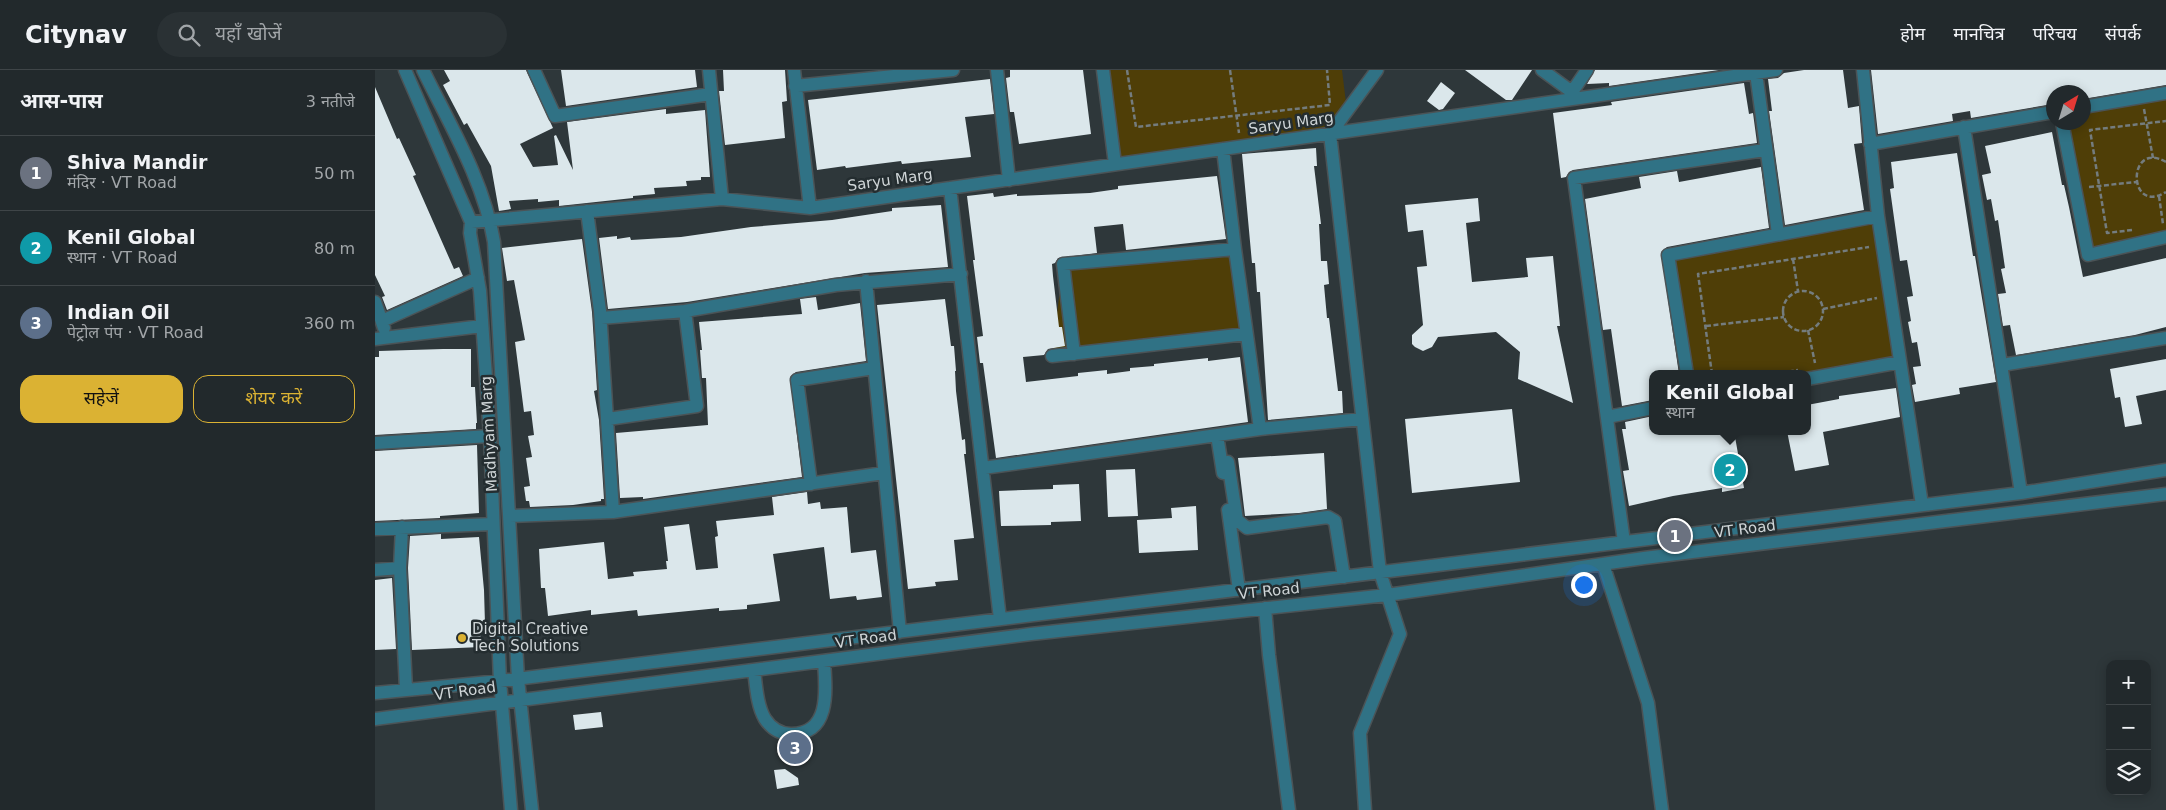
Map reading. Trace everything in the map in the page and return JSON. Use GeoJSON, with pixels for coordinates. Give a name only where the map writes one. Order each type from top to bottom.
{"type":"FeatureCollection","features":[{"type":"Feature","properties":{"kind":"street","name":"Madhyam Marg"},"geometry":{"type":"LineString","coordinates":[[405,70],[471,222],[470,233],[478,278],[490,436],[500,681],[511,810]]}},
{"type":"Feature","properties":{"kind":"street","name":"Madhyam Marg"},"geometry":{"type":"LineString","coordinates":[[423,70],[473,172],[490,220],[495,261],[518,679],[531,810]]}},
{"type":"Feature","properties":{"kind":"street"},"geometry":{"type":"LineString","coordinates":[[534,70],[555,116],[711,94]]}},
{"type":"Feature","properties":{"kind":"street"},"geometry":{"type":"LineString","coordinates":[[709,70],[722,199]]}},
{"type":"Feature","properties":{"kind":"street"},"geometry":{"type":"LineString","coordinates":[[794,70],[810,208]]}},
{"type":"Feature","properties":{"kind":"street"},"geometry":{"type":"LineString","coordinates":[[795,86],[953,70]]}},
{"type":"Feature","properties":{"kind":"street"},"geometry":{"type":"LineString","coordinates":[[997,70],[1009,180]]}},
{"type":"Feature","properties":{"kind":"street"},"geometry":{"type":"LineString","coordinates":[[1103,70],[1115,164]]}},
{"type":"Feature","properties":{"kind":"street"},"geometry":{"type":"LineString","coordinates":[[1365,810],[1360,732],[1400,634],[1380,572],[1330,134],[1377,70]]}},
{"type":"Feature","properties":{"kind":"street"},"geometry":{"type":"LineString","coordinates":[[1542,70],[1575,95],[1587,70]]}},
{"type":"Feature","properties":{"kind":"street","name":"Saryu Marg"},"geometry":{"type":"LineString","coordinates":[[471,222],[722,199],[810,208],[1330,134],[1575,95],[1776,70]]}},
{"type":"Feature","properties":{"kind":"street"},"geometry":{"type":"LineString","coordinates":[[1863,70],[1878,216],[1922,505]]}},
{"type":"Feature","properties":{"kind":"street"},"geometry":{"type":"LineString","coordinates":[[1756,73],[1765,150],[1778,234]]}},
{"type":"Feature","properties":{"kind":"street"},"geometry":{"type":"LineString","coordinates":[[2091,106],[2166,94]]}},
{"type":"Feature","properties":{"kind":"street"},"geometry":{"type":"LineString","coordinates":[[1870,144],[2046,113]]}},
{"type":"Feature","properties":{"kind":"street"},"geometry":{"type":"LineString","coordinates":[[1964,128],[2021,493]]}},
{"type":"Feature","properties":{"kind":"street"},"geometry":{"type":"LineString","coordinates":[[2064,130],[2088,255],[2166,237]]}},
{"type":"Feature","properties":{"kind":"street"},"geometry":{"type":"LineString","coordinates":[[1223,149],[1260,429]]}},
{"type":"Feature","properties":{"kind":"street"},"geometry":{"type":"LineString","coordinates":[[1624,542],[1574,178],[1765,150]]}},
{"type":"Feature","properties":{"kind":"street"},"geometry":{"type":"LineString","coordinates":[[950,188],[1000,619]]}},
{"type":"Feature","properties":{"kind":"street"},"geometry":{"type":"LineString","coordinates":[[587,210],[601,318],[613,512]]}},
{"type":"Feature","properties":{"kind":"street"},"geometry":{"type":"LineString","coordinates":[[1686,370],[1668,256],[1878,216]]}},
{"type":"Feature","properties":{"kind":"street"},"geometry":{"type":"LineString","coordinates":[[1075,354],[1063,264],[1235,249]]}},
{"type":"Feature","properties":{"kind":"street"},"geometry":{"type":"LineString","coordinates":[[601,318],[685,311],[713,304],[866,281],[961,274]]}},
{"type":"Feature","properties":{"kind":"street"},"geometry":{"type":"LineString","coordinates":[[382,321],[478,278]]}},
{"type":"Feature","properties":{"kind":"street"},"geometry":{"type":"LineString","coordinates":[[866,281],[900,632]]}},
{"type":"Feature","properties":{"kind":"street"},"geometry":{"type":"LineString","coordinates":[[375,302],[382,321],[380,339],[482,326]]}},
{"type":"Feature","properties":{"kind":"street"},"geometry":{"type":"LineString","coordinates":[[608,419],[697,406],[685,311]]}},
{"type":"Feature","properties":{"kind":"street"},"geometry":{"type":"LineString","coordinates":[[1052,356],[1246,334]]}},
{"type":"Feature","properties":{"kind":"street"},"geometry":{"type":"LineString","coordinates":[[2002,365],[2166,338]]}},
{"type":"Feature","properties":{"kind":"street"},"geometry":{"type":"LineString","coordinates":[[1811,374],[1900,362]]}},
{"type":"Feature","properties":{"kind":"street"},"geometry":{"type":"LineString","coordinates":[[811,484],[797,380],[874,368]]}},
{"type":"Feature","properties":{"kind":"street"},"geometry":{"type":"LineString","coordinates":[[1607,417],[1649,409]]}},
{"type":"Feature","properties":{"kind":"street"},"geometry":{"type":"LineString","coordinates":[[983,468],[1260,429],[1362,419]]}},
{"type":"Feature","properties":{"kind":"street"},"geometry":{"type":"LineString","coordinates":[[1217,435],[1239,590]]}},
{"type":"Feature","properties":{"kind":"street"},"geometry":{"type":"LineString","coordinates":[[375,443],[490,436]]}},
{"type":"Feature","properties":{"kind":"street"},"geometry":{"type":"LineString","coordinates":[[1227,462],[1237,520],[1247,528],[1328,517],[1335,521],[1344,577]]}},
{"type":"Feature","properties":{"kind":"street","name":"VT Road"},"geometry":{"type":"LineString","coordinates":[[375,693],[518,679],[2021,493],[2166,470]]}},
{"type":"Feature","properties":{"kind":"street"},"geometry":{"type":"LineString","coordinates":[[510,516],[613,512],[884,473]]}},
{"type":"Feature","properties":{"kind":"street","name":"VT Road"},"geometry":{"type":"LineString","coordinates":[[380,718],[1031,634],[1387,595],[1603,564],[2166,494]]}},
{"type":"Feature","properties":{"kind":"street"},"geometry":{"type":"LineString","coordinates":[[375,529],[493,524]]}},
{"type":"Feature","properties":{"kind":"street"},"geometry":{"type":"LineString","coordinates":[[402,527],[400,568],[406,689]]}},
{"type":"Feature","properties":{"kind":"street"},"geometry":{"type":"LineString","coordinates":[[1603,564],[1648,703],[1662,810]]}},
{"type":"Feature","properties":{"kind":"street"},"geometry":{"type":"LineString","coordinates":[[375,570],[400,568]]}},
{"type":"Feature","properties":{"kind":"street"},"geometry":{"type":"LineString","coordinates":[[1265,608],[1269,655],[1289,810]]}},
{"type":"Feature","properties":{"kind":"street"},"geometry":{"type":"LineString","coordinates":[[790,645],[792,666]]}},
{"type":"Feature","properties":{"kind":"street"},"geometry":{"type":"LineString","coordinates":[[753,670],[759,703],[765,718],[779,732],[798,734],[813,728],[823,709],[825,690],[824,661]]}},
{"type":"Feature","properties":{"kind":"street"},"geometry":{"type":"LineString","coordinates":[[375,728],[380,718]]}},
{"type":"Feature","properties":{"kind":"path"},"geometry":{"type":"LineString","coordinates":[[1127,70],[1136,127],[1330,105],[1327,70]]}},
{"type":"Feature","properties":{"kind":"path"},"geometry":{"type":"LineString","coordinates":[[1230,70],[1235,116],[1242,146]]}},
{"type":"Feature","properties":{"kind":"path"},"geometry":{"type":"LineString","coordinates":[[2142,97],[2153,158]]}},
{"type":"Feature","properties":{"kind":"path"},"geometry":{"type":"LineString","coordinates":[[2135,229],[2107,233],[2090,130],[2166,121]]}},
{"type":"Feature","properties":{"kind":"path"},"geometry":{"type":"LineString","coordinates":[[2166,162],[2153,158],[2148,160],[2139,166],[2136,182],[2139,188],[2147,195],[2159,196],[2166,192]]}},
{"type":"Feature","properties":{"kind":"path"},"geometry":{"type":"LineString","coordinates":[[2075,188],[2136,182]]}},
{"type":"Feature","properties":{"kind":"path"},"geometry":{"type":"LineString","coordinates":[[2154,226],[2163,225],[2159,196]]}},
{"type":"Feature","properties":{"kind":"path"},"geometry":{"type":"LineString","coordinates":[[1712,370],[1699,274],[1883,245]]}},
{"type":"Feature","properties":{"kind":"path"},"geometry":{"type":"LineString","coordinates":[[1793,259],[1798,291]]}},
{"type":"Feature","properties":{"kind":"path"},"geometry":{"type":"LineString","coordinates":[[1798,291],[1805,291],[1817,297],[1823,309],[1823,315],[1817,325],[1807,330],[1796,329],[1784,317],[1784,304],[1792,294],[1798,291]]}},
{"type":"Feature","properties":{"kind":"path"},"geometry":{"type":"LineString","coordinates":[[1823,309],[1890,295]]}},
{"type":"Feature","properties":{"kind":"path"},"geometry":{"type":"LineString","coordinates":[[1706,326],[1784,317]]}},
{"type":"Feature","properties":{"kind":"path"},"geometry":{"type":"LineString","coordinates":[[1807,330],[1816,368]]}},
{"type":"Feature","properties":{"kind":"shaded area"},"geometry":{"type":"Polygon","coordinates":[[[1103,70],[1342,70],[1347,111],[1330,134],[1115,164],[1103,70]]]}},
{"type":"Feature","properties":{"kind":"shaded area"},"geometry":{"type":"Polygon","coordinates":[[[2166,94],[2166,237],[2088,255],[2063,130],[2091,130],[2091,106],[2166,94]]]}},
{"type":"Feature","properties":{"kind":"shaded area"},"geometry":{"type":"Polygon","coordinates":[[[1878,216],[1900,362],[1811,373],[1811,370],[1686,370],[1668,255],[1878,216]]]}},
{"type":"Feature","properties":{"kind":"shaded area"},"geometry":{"type":"Polygon","coordinates":[[[1235,249],[1246,334],[1052,356],[1063,264],[1235,249]]]}},
{"type":"Feature","properties":{"kind":"building"},"geometry":{"type":"Polygon","coordinates":[[[444,70],[526,70],[553,128],[520,144],[533,167],[558,165],[554,136],[556,135],[573,170],[567,122],[666,109],[666,114],[705,110],[710,177],[686,181],[687,186],[654,188],[655,194],[633,196],[633,198],[559,206],[559,200],[538,202],[538,199],[509,201],[511,209],[499,211],[491,166],[467,123],[464,125],[443,85],[450,81],[444,70]]]}},
{"type":"Feature","properties":{"kind":"building"},"geometry":{"type":"Polygon","coordinates":[[[561,70],[695,70],[697,87],[566,106],[561,70]]]}},
{"type":"Feature","properties":{"kind":"building"},"geometry":{"type":"Polygon","coordinates":[[[723,70],[785,70],[787,101],[782,102],[785,138],[725,145],[719,91],[724,91],[723,70]]]}},
{"type":"Feature","properties":{"kind":"building"},"geometry":{"type":"Polygon","coordinates":[[[1010,70],[1083,70],[1091,134],[1019,144],[1014,112],[1010,112],[1006,78],[1010,77],[1010,70]]]}},
{"type":"Feature","properties":{"kind":"building"},"geometry":{"type":"Polygon","coordinates":[[[1465,70],[1532,70],[1512,100],[1506,100],[1465,70]]]}},
{"type":"Feature","properties":{"kind":"building"},"geometry":{"type":"Polygon","coordinates":[[[1595,70],[1719,70],[1609,86],[1609,83],[1587,84],[1595,70]]]}},
{"type":"Feature","properties":{"kind":"building"},"geometry":{"type":"Polygon","coordinates":[[[1804,70],[1843,70],[1848,108],[1859,106],[1862,143],[1854,144],[1864,210],[1785,225],[1769,111],[1772,111],[1768,79],[1778,78],[1784,73],[1804,70]]]}},
{"type":"Feature","properties":{"kind":"building"},"geometry":{"type":"Polygon","coordinates":[[[1871,70],[2166,70],[2166,85],[2091,98],[2091,85],[2046,85],[2046,105],[1971,118],[1970,111],[1952,114],[1953,121],[1878,134],[1871,70]]]}},
{"type":"Feature","properties":{"kind":"building"},"geometry":{"type":"Polygon","coordinates":[[[990,79],[994,114],[965,117],[971,157],[902,164],[901,161],[817,170],[808,100],[990,79]]]}},
{"type":"Feature","properties":{"kind":"building"},"geometry":{"type":"Polygon","coordinates":[[[1441,82],[1455,93],[1443,109],[1439,110],[1427,101],[1441,82]]]}},
{"type":"Feature","properties":{"kind":"building"},"geometry":{"type":"Polygon","coordinates":[[[1744,83],[1749,114],[1753,113],[1757,143],[1573,170],[1566,177],[1561,178],[1553,113],[1612,105],[1611,102],[1744,83]]]}},
{"type":"Feature","properties":{"kind":"building"},"geometry":{"type":"Polygon","coordinates":[[[375,87],[397,139],[399,138],[416,175],[413,176],[454,269],[459,267],[463,276],[387,310],[382,297],[385,296],[375,275],[375,87]]]}},
{"type":"Feature","properties":{"kind":"building"},"geometry":{"type":"Polygon","coordinates":[[[2052,132],[2083,277],[2166,258],[2166,327],[2135,335],[2016,355],[2010,325],[2003,326],[1998,294],[2006,293],[2001,269],[2005,268],[1998,220],[1995,221],[1991,199],[1987,200],[1982,175],[1991,173],[1985,146],[2052,132]]]}},
{"type":"Feature","properties":{"kind":"building"},"geometry":{"type":"Polygon","coordinates":[[[1316,148],[1317,166],[1314,166],[1321,224],[1319,224],[1321,261],[1327,261],[1329,284],[1324,285],[1327,318],[1329,318],[1338,391],[1342,391],[1343,413],[1268,420],[1260,292],[1257,292],[1255,263],[1252,263],[1242,154],[1316,148]]]}},
{"type":"Feature","properties":{"kind":"building"},"geometry":{"type":"Polygon","coordinates":[[[1957,153],[1973,256],[1975,256],[1996,382],[1959,388],[1960,394],[1915,402],[1912,385],[1916,384],[1913,367],[1921,366],[1917,342],[1912,343],[1908,322],[1911,321],[1907,297],[1913,296],[1907,260],[1900,261],[1890,189],[1894,188],[1891,162],[1957,153]]]}},
{"type":"Feature","properties":{"kind":"building"},"geometry":{"type":"Polygon","coordinates":[[[1761,167],[1769,228],[1667,247],[1661,252],[1678,370],[1649,370],[1649,401],[1622,406],[1611,329],[1603,330],[1585,199],[1641,188],[1639,177],[1677,171],[1679,182],[1761,167]]]}},
{"type":"Feature","properties":{"kind":"building"},"geometry":{"type":"Polygon","coordinates":[[[1217,176],[1226,239],[1126,250],[1123,224],[1094,227],[1097,253],[1058,258],[1052,264],[1059,327],[1062,327],[1065,346],[1048,349],[1044,355],[1023,357],[1026,382],[1078,376],[1078,373],[1107,370],[1107,374],[1130,371],[1130,368],[1154,366],[1154,364],[1208,358],[1208,361],[1240,357],[1248,422],[996,458],[983,363],[980,363],[977,337],[983,336],[967,196],[993,193],[994,197],[1017,194],[1017,196],[1090,193],[1118,189],[1118,186],[1217,176]]]}},
{"type":"Feature","properties":{"kind":"building"},"geometry":{"type":"Polygon","coordinates":[[[1478,198],[1480,221],[1466,223],[1472,282],[1528,277],[1526,258],[1553,256],[1560,326],[1557,326],[1573,403],[1518,379],[1520,352],[1496,332],[1438,337],[1432,347],[1423,351],[1412,344],[1412,335],[1423,325],[1417,267],[1427,266],[1423,230],[1408,232],[1405,205],[1478,198]]]}},
{"type":"Feature","properties":{"kind":"building"},"geometry":{"type":"Polygon","coordinates":[[[941,205],[948,267],[865,273],[687,302],[608,309],[599,238],[617,236],[617,239],[630,237],[631,240],[681,237],[751,227],[832,220],[892,211],[892,208],[941,205]]]}},
{"type":"Feature","properties":{"kind":"building"},"geometry":{"type":"Polygon","coordinates":[[[582,239],[592,312],[597,390],[594,391],[599,420],[604,499],[573,505],[530,507],[529,501],[526,501],[524,487],[530,486],[526,458],[532,457],[528,436],[534,435],[531,411],[524,412],[515,342],[525,340],[514,280],[507,281],[502,248],[582,239]]]}},
{"type":"Feature","properties":{"kind":"building"},"geometry":{"type":"Polygon","coordinates":[[[816,297],[818,310],[860,303],[866,361],[796,372],[790,377],[802,477],[643,499],[643,497],[620,498],[616,433],[708,425],[706,378],[702,378],[699,322],[802,314],[800,299],[816,297]]]}},
{"type":"Feature","properties":{"kind":"building"},"geometry":{"type":"Polygon","coordinates":[[[945,299],[951,346],[954,346],[956,391],[962,440],[965,439],[966,454],[964,454],[974,538],[954,540],[958,580],[935,582],[936,586],[908,589],[877,305],[945,299]]]}},
{"type":"Feature","properties":{"kind":"building"},"geometry":{"type":"Polygon","coordinates":[[[471,349],[471,387],[475,387],[476,429],[375,435],[375,357],[379,357],[379,351],[471,349]]]}},
{"type":"Feature","properties":{"kind":"building"},"geometry":{"type":"Polygon","coordinates":[[[2166,359],[2166,390],[2136,396],[2142,424],[2125,427],[2120,397],[2115,398],[2110,369],[2166,359]]]}},
{"type":"Feature","properties":{"kind":"building"},"geometry":{"type":"Polygon","coordinates":[[[1896,388],[1900,417],[1823,432],[1829,465],[1795,471],[1788,435],[1811,435],[1811,404],[1839,399],[1839,396],[1896,388]]]}},
{"type":"Feature","properties":{"kind":"building"},"geometry":{"type":"Polygon","coordinates":[[[1512,409],[1520,482],[1412,493],[1405,419],[1512,409]]]}},
{"type":"Feature","properties":{"kind":"building"},"geometry":{"type":"Polygon","coordinates":[[[1649,417],[1649,435],[1735,435],[1744,488],[1722,492],[1722,488],[1629,506],[1623,471],[1629,470],[1622,429],[1626,429],[1625,422],[1649,417]]]}},
{"type":"Feature","properties":{"kind":"building"},"geometry":{"type":"Polygon","coordinates":[[[477,445],[479,513],[440,516],[440,518],[375,521],[375,451],[477,445]]]}},
{"type":"Feature","properties":{"kind":"building"},"geometry":{"type":"Polygon","coordinates":[[[1324,453],[1327,509],[1299,513],[1245,516],[1238,458],[1324,453]]]}},
{"type":"Feature","properties":{"kind":"building"},"geometry":{"type":"Polygon","coordinates":[[[1135,469],[1138,516],[1108,517],[1106,470],[1135,469]]]}},
{"type":"Feature","properties":{"kind":"building"},"geometry":{"type":"Polygon","coordinates":[[[1079,484],[1081,521],[1051,522],[1051,525],[1001,526],[999,491],[1053,489],[1053,485],[1079,484]]]}},
{"type":"Feature","properties":{"kind":"building"},"geometry":{"type":"Polygon","coordinates":[[[807,492],[808,504],[820,502],[821,509],[847,507],[851,553],[876,550],[882,597],[857,600],[856,596],[830,599],[824,547],[773,554],[780,601],[747,605],[747,609],[719,611],[719,608],[638,616],[637,610],[591,615],[591,610],[548,616],[545,588],[541,588],[539,549],[604,542],[608,579],[634,576],[633,572],[667,569],[666,561],[668,561],[664,527],[689,524],[696,570],[718,568],[715,537],[718,536],[716,521],[774,515],[772,497],[807,492]]]}},
{"type":"Feature","properties":{"kind":"building"},"geometry":{"type":"Polygon","coordinates":[[[1196,506],[1198,550],[1139,553],[1137,520],[1172,518],[1171,508],[1196,506]]]}},
{"type":"Feature","properties":{"kind":"building"},"geometry":{"type":"Polygon","coordinates":[[[441,534],[441,539],[479,537],[485,624],[480,624],[481,647],[412,650],[408,568],[410,536],[441,534]]]}},
{"type":"Feature","properties":{"kind":"building"},"geometry":{"type":"Polygon","coordinates":[[[392,578],[396,649],[375,650],[375,580],[392,578]]]}},
{"type":"Feature","properties":{"kind":"building"},"geometry":{"type":"Polygon","coordinates":[[[601,712],[603,727],[575,730],[573,715],[601,712]]]}},
{"type":"Feature","properties":{"kind":"building"},"geometry":{"type":"Polygon","coordinates":[[[785,769],[798,778],[799,785],[777,789],[774,770],[785,769]]]}},
{"type":"Feature","properties":{"kind":"place","name":"Kenil Global"},"geometry":{"type":"Point","coordinates":[1730,470]}},
{"type":"Feature","properties":{"kind":"place","name":"Shiva Mandir"},"geometry":{"type":"Point","coordinates":[1675,536]}},
{"type":"Feature","properties":{"kind":"place","name":"Digital Creative Tech Solutions"},"geometry":{"type":"Point","coordinates":[462,638]}},
{"type":"Feature","properties":{"kind":"place","name":"Indian Oil"},"geometry":{"type":"Point","coordinates":[795,748]}}]}
